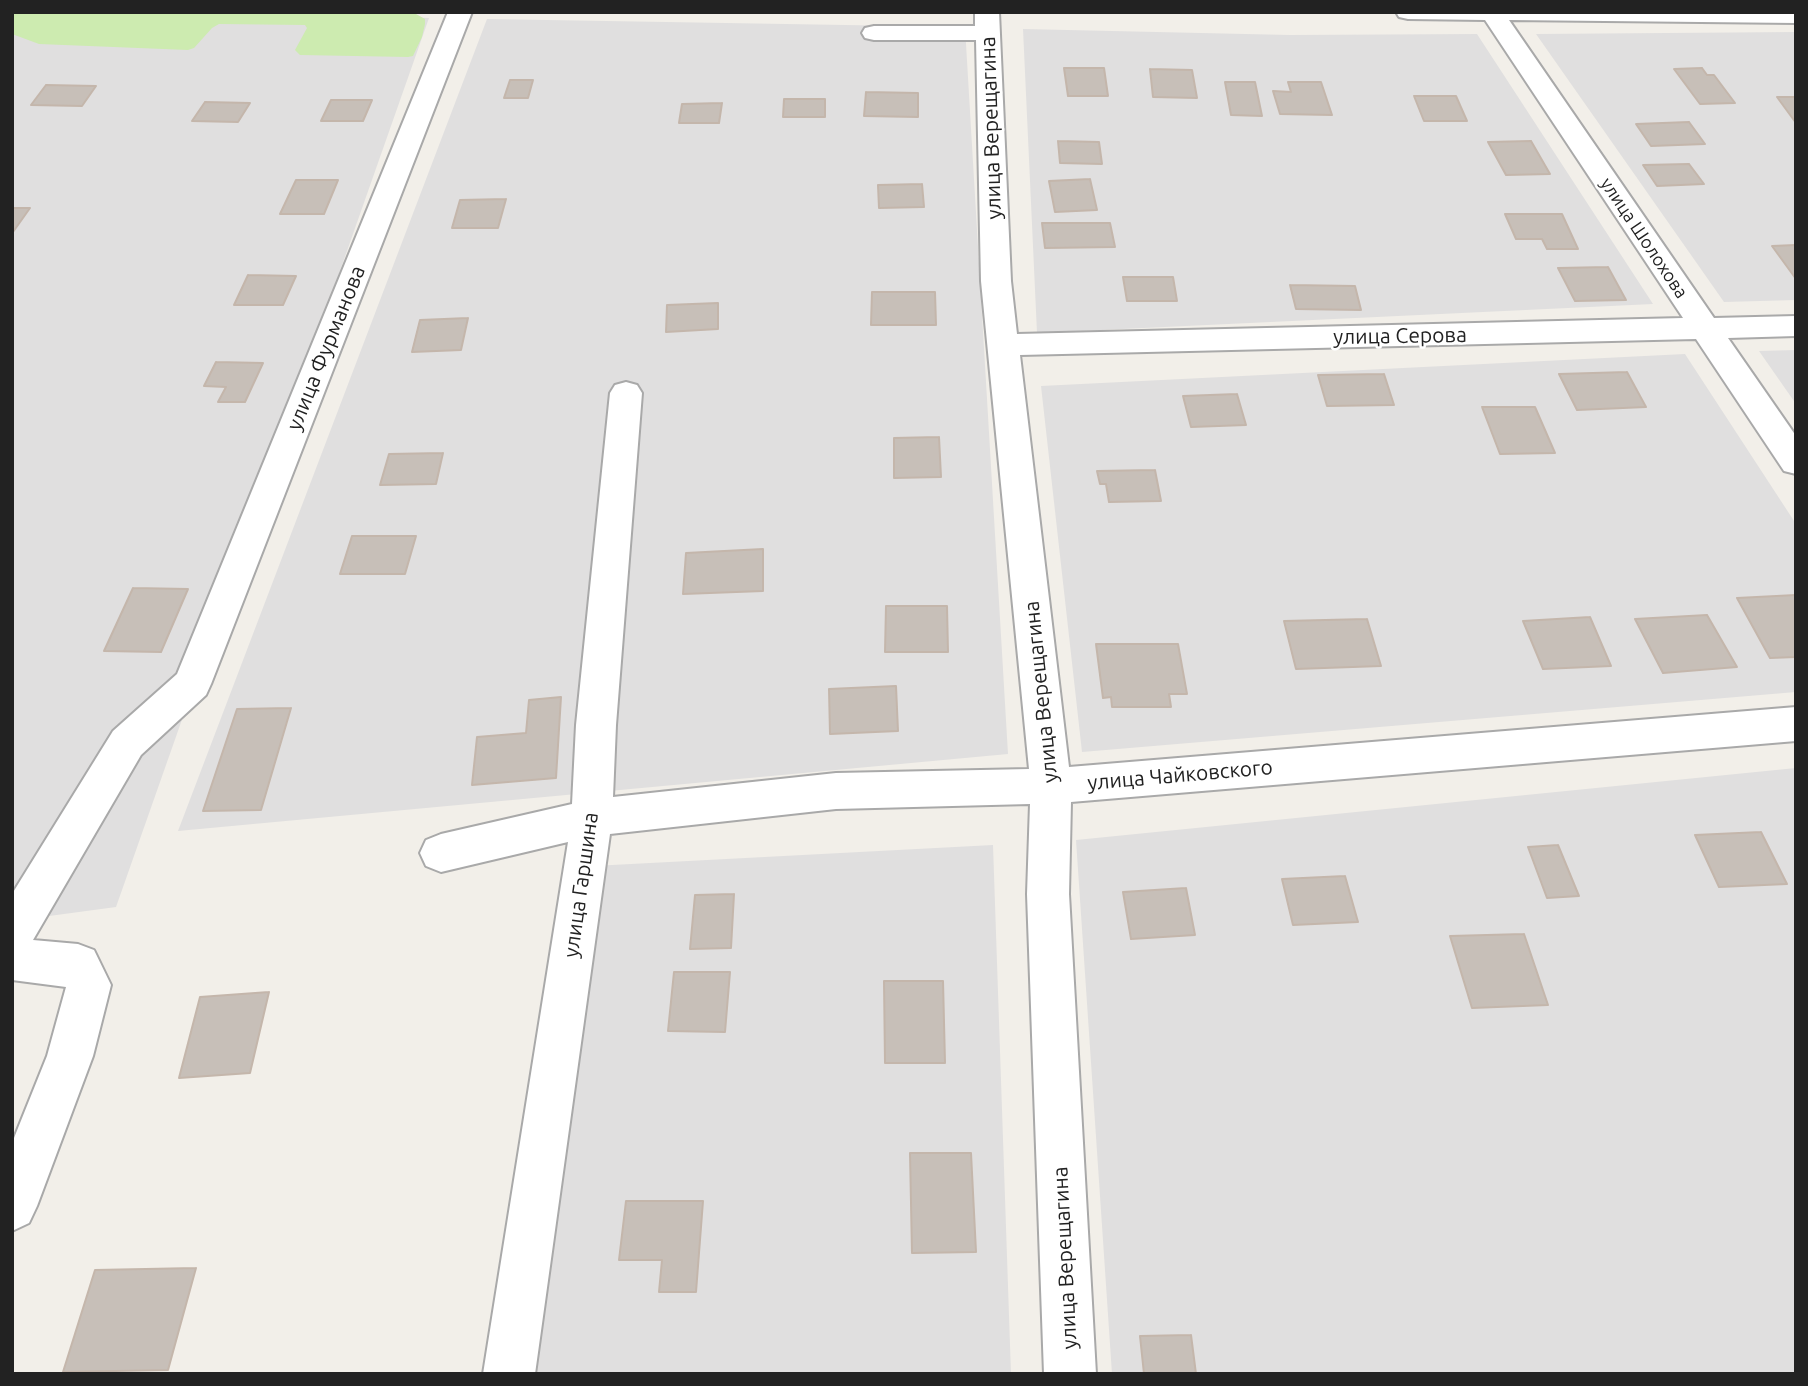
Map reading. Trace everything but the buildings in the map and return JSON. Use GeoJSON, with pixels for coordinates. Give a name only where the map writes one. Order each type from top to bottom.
{"type":"FeatureCollection","features":[{"type":"Feature","properties":{"kind":"street","name":"улица Фурманова"},"geometry":{"type":"LineString","coordinates":[[12,934],[127,743],[192,684],[460,12]]}},
{"type":"Feature","properties":{"kind":"street"},"geometry":{"type":"LineString","coordinates":[[1408,12],[1796,16]]}},
{"type":"Feature","properties":{"kind":"street","name":"улица Шолохова"},"geometry":{"type":"LineString","coordinates":[[1492,13],[1796,462]]}},
{"type":"Feature","properties":{"kind":"street"},"geometry":{"type":"LineString","coordinates":[[874,33],[987,23]]}},
{"type":"Feature","properties":{"kind":"street","name":"улица Верещагина"},"geometry":{"type":"LineString","coordinates":[[987,23],[996,281],[1051,786],[1048,894],[1070,1374]]}},
{"type":"Feature","properties":{"kind":"street","name":"улица Серова"},"geometry":{"type":"LineString","coordinates":[[1005,345],[1796,326]]}},
{"type":"Feature","properties":{"kind":"street","name":"улица Гаршина"},"geometry":{"type":"LineString","coordinates":[[509,1374],[592,818],[596,725],[626,393]]}},
{"type":"Feature","properties":{"kind":"street","name":"улица Чайковского"},"geometry":{"type":"LineString","coordinates":[[441,853],[592,818],[836,791],[1051,786],[1796,724]]}},
{"type":"Feature","properties":{"kind":"street"},"geometry":{"type":"LineString","coordinates":[[12,958],[78,965],[89,985],[70,1056],[12,1206]]}},
{"type":"Feature","properties":{"kind":"shaded area"},"geometry":{"type":"Polygon","coordinates":[[[12,12],[224,12],[429,18],[116,907],[12,921],[12,12]]]}},
{"type":"Feature","properties":{"kind":"shaded area"},"geometry":{"type":"Polygon","coordinates":[[[487,19],[965,27],[1008,754],[178,831],[487,19]]]}},
{"type":"Feature","properties":{"kind":"shaded area"},"geometry":{"type":"Polygon","coordinates":[[[1023,29],[1290,35],[1477,34],[1653,304],[1037,333],[1023,29]]]}},
{"type":"Feature","properties":{"kind":"shaded area"},"geometry":{"type":"Polygon","coordinates":[[[1796,32],[1796,300],[1724,302],[1536,34],[1796,32]]]}},
{"type":"Feature","properties":{"kind":"shaded area"},"geometry":{"type":"Polygon","coordinates":[[[1796,350],[1796,404],[1759,351],[1796,350]]]}},
{"type":"Feature","properties":{"kind":"shaded area"},"geometry":{"type":"Polygon","coordinates":[[[1685,354],[1796,524],[1796,692],[1082,752],[1041,386],[1685,354]]]}},
{"type":"Feature","properties":{"kind":"shaded area"},"geometry":{"type":"Polygon","coordinates":[[[1796,768],[1796,1374],[1112,1374],[1076,840],[1796,768]]]}},
{"type":"Feature","properties":{"kind":"shaded area"},"geometry":{"type":"Polygon","coordinates":[[[993,845],[1011,1374],[530,1374],[593,866],[993,845]]]}},
{"type":"Feature","properties":{"kind":"green space"},"geometry":{"type":"Polygon","coordinates":[[[13,12],[369,12],[416,14],[425,19],[425,24],[413,56],[300,55],[295,50],[307,28],[305,25],[219,24],[194,48],[188,50],[39,44],[12,34],[13,12]]]}}]}
